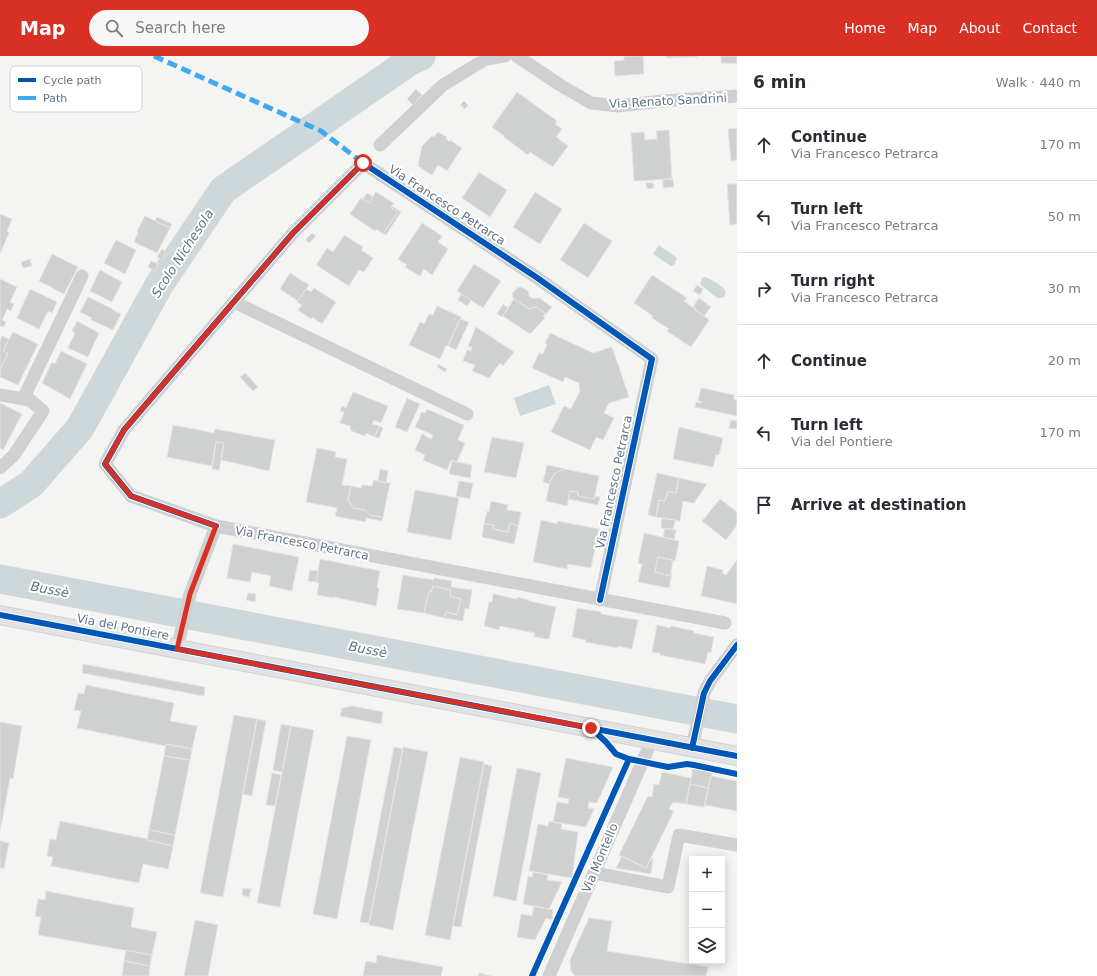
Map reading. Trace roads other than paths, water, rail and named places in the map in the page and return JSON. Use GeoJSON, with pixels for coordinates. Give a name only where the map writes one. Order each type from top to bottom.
{"type":"FeatureCollection","features":[{"type":"Feature","properties":{"kind":"main road","name":"Via del Pontiere"},"geometry":{"type":"LineString","coordinates":[[0,615],[179,641],[652,740],[693,740],[737,756]]}},
{"type":"Feature","properties":{"kind":"street"},"geometry":{"type":"LineString","coordinates":[[380,145],[443,85],[486,59],[505,56]]}},
{"type":"Feature","properties":{"kind":"street","name":"Via Renato Sandrini"},"geometry":{"type":"LineString","coordinates":[[517,56],[560,85],[591,103],[618,106],[663,101],[737,96]]}},
{"type":"Feature","properties":{"kind":"street","name":"Via Francesco Petrarca"},"geometry":{"type":"LineString","coordinates":[[600,600],[652,359],[536,277],[363,163],[293,233],[124,430],[105,464],[131,496],[216,526],[600,600],[725,623]]}},
{"type":"Feature","properties":{"kind":"street"},"geometry":{"type":"LineString","coordinates":[[23,399],[82,276]]}},
{"type":"Feature","properties":{"kind":"street"},"geometry":{"type":"LineString","coordinates":[[234,302],[467,414]]}},
{"type":"Feature","properties":{"kind":"street"},"geometry":{"type":"LineString","coordinates":[[0,395],[30,400],[42,411],[14,455],[0,468]]}},
{"type":"Feature","properties":{"kind":"street"},"geometry":{"type":"LineString","coordinates":[[179,641],[190,594],[216,526]]}},
{"type":"Feature","properties":{"kind":"street"},"geometry":{"type":"LineString","coordinates":[[693,740],[704,693],[715,674],[737,646]]}},
{"type":"Feature","properties":{"kind":"street","name":"Via Montello"},"geometry":{"type":"LineString","coordinates":[[549,976],[652,740]]}},
{"type":"Feature","properties":{"kind":"street"},"geometry":{"type":"LineString","coordinates":[[594,873],[668,887],[679,834],[737,845]]}},
{"type":"Feature","properties":{"kind":"waterway","name":"Scolo Nichesola"},"geometry":{"type":"LineString","coordinates":[[0,504],[31,484],[80,428],[159,285],[223,190],[410,61],[421,56]]}},
{"type":"Feature","properties":{"kind":"waterway","name":"Bussè"},"geometry":{"type":"LineString","coordinates":[[0,579],[737,719]]}}]}
